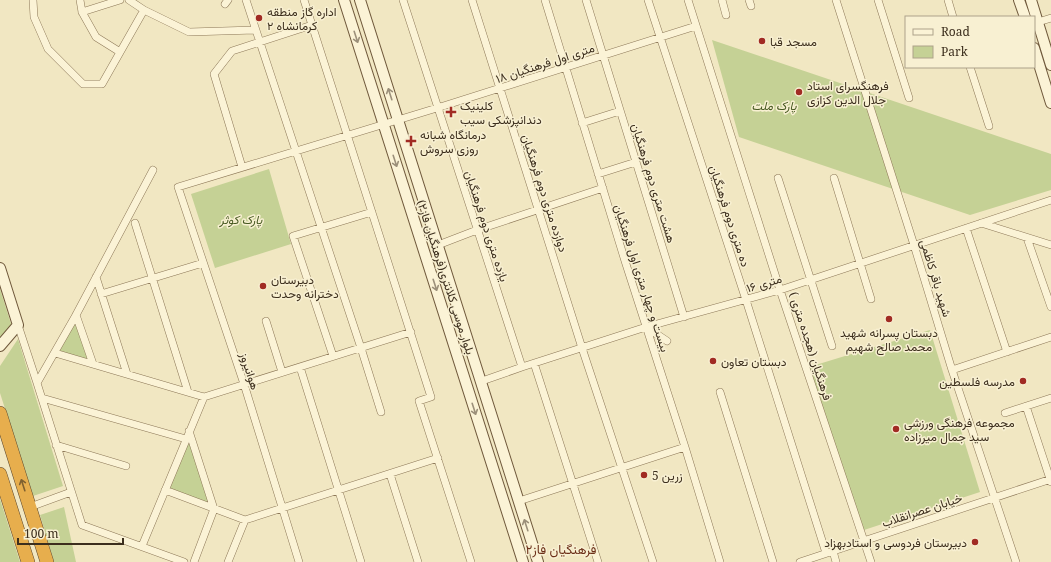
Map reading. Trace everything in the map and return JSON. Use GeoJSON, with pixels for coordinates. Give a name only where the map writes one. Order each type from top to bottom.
{"type":"FeatureCollection","features":[{"type":"Feature","properties":{"kind":"highway"},"geometry":{"type":"LineString","coordinates":[[0,413],[47,562]]}},
{"type":"Feature","properties":{"kind":"highway"},"geometry":{"type":"LineString","coordinates":[[0,474],[28,562]]}},
{"type":"Feature","properties":{"kind":"main road","name":"بلوار موسی کلانتری(فرهنگیان فاز۲)"},"geometry":{"type":"LineString","coordinates":[[344,0],[523,562]]}},
{"type":"Feature","properties":{"kind":"main road","name":"بلوار موسی کلانتری(فرهنگیان فاز۲)"},"geometry":{"type":"LineString","coordinates":[[360,0],[482,381],[518,502],[538,562]]}},
{"type":"Feature","properties":{"kind":"main road"},"geometry":{"type":"LineString","coordinates":[[1019,0],[1025,16]]}},
{"type":"Feature","properties":{"kind":"main road"},"geometry":{"type":"LineString","coordinates":[[1031,0],[1051,65]]}},
{"type":"Feature","properties":{"kind":"main road"},"geometry":{"type":"LineString","coordinates":[[1035,51],[1051,103]]}},
{"type":"Feature","properties":{"kind":"main road"},"geometry":{"type":"LineString","coordinates":[[0,268],[18,325],[0,346]]}},
{"type":"Feature","properties":{"kind":"street"},"geometry":{"type":"LineString","coordinates":[[33,0],[34,18],[48,50],[83,84],[102,84],[144,10]]}},
{"type":"Feature","properties":{"kind":"street"},"geometry":{"type":"LineString","coordinates":[[80,0],[82,12],[96,37],[120,52]]}},
{"type":"Feature","properties":{"kind":"street"},"geometry":{"type":"LineString","coordinates":[[82,12],[120,0]]}},
{"type":"Feature","properties":{"kind":"street"},"geometry":{"type":"LineString","coordinates":[[129,0],[144,10],[189,32],[255,30]]}},
{"type":"Feature","properties":{"kind":"street"},"geometry":{"type":"LineString","coordinates":[[246,0],[381,412]]}},
{"type":"Feature","properties":{"kind":"street"},"geometry":{"type":"LineString","coordinates":[[304,0],[431,397],[420,401],[471,562]]}},
{"type":"Feature","properties":{"kind":"street","name":"یازده متری دوم فرهنگیان"},"geometry":{"type":"LineString","coordinates":[[402,0],[522,366]]}},
{"type":"Feature","properties":{"kind":"street","name":"دوازده متری دوم فرهنگیان"},"geometry":{"type":"LineString","coordinates":[[472,0],[582,348],[653,562]]}},
{"type":"Feature","properties":{"kind":"street","name":"بیست و چهار متری اول فرهنگیان"},"geometry":{"type":"LineString","coordinates":[[544,0],[720,562]]}},
{"type":"Feature","properties":{"kind":"street","name":"هشت متری دوم فرهنگیان"},"geometry":{"type":"LineString","coordinates":[[586,0],[684,317]]}},
{"type":"Feature","properties":{"kind":"street","name":"ده متری دوم فرهنگیان"},"geometry":{"type":"LineString","coordinates":[[648,0],[830,552],[836,562]]}},
{"type":"Feature","properties":{"kind":"street","name":"فرهنگیان (هجده متری )"},"geometry":{"type":"LineString","coordinates":[[688,0],[780,290],[870,562]]}},
{"type":"Feature","properties":{"kind":"street"},"geometry":{"type":"LineString","coordinates":[[722,0],[726,15]]}},
{"type":"Feature","properties":{"kind":"street","name":"شهید باقر کاظمی"},"geometry":{"type":"LineString","coordinates":[[836,0],[952,370],[1016,562]]}},
{"type":"Feature","properties":{"kind":"street"},"geometry":{"type":"LineString","coordinates":[[948,0],[953,16]]}},
{"type":"Feature","properties":{"kind":"street"},"geometry":{"type":"LineString","coordinates":[[881,1],[909,98]]}},
{"type":"Feature","properties":{"kind":"street"},"geometry":{"type":"LineString","coordinates":[[1038,22],[1051,18]]}},
{"type":"Feature","properties":{"kind":"street"},"geometry":{"type":"LineString","coordinates":[[242,167],[214,74],[232,51],[312,25]]}},
{"type":"Feature","properties":{"kind":"street","name":"۱۸ متری اول فرهنگیان"},"geometry":{"type":"LineString","coordinates":[[178,187],[500,89],[696,26]]}},
{"type":"Feature","properties":{"kind":"street"},"geometry":{"type":"LineString","coordinates":[[970,68],[989,126]]}},
{"type":"Feature","properties":{"kind":"street"},"geometry":{"type":"LineString","coordinates":[[582,123],[620,111]]}},
{"type":"Feature","properties":{"kind":"street"},"geometry":{"type":"LineString","coordinates":[[598,174],[636,162]]}},
{"type":"Feature","properties":{"kind":"street"},"geometry":{"type":"LineString","coordinates":[[37,383],[76,315],[153,170]]}},
{"type":"Feature","properties":{"kind":"street"},"geometry":{"type":"LineString","coordinates":[[778,178],[832,346]]}},
{"type":"Feature","properties":{"kind":"street"},"geometry":{"type":"LineString","coordinates":[[834,178],[871,299]]}},
{"type":"Feature","properties":{"kind":"street","name":"هوانیروز"},"geometry":{"type":"LineString","coordinates":[[178,187],[244,384],[299,562]]}},
{"type":"Feature","properties":{"kind":"street"},"geometry":{"type":"LineString","coordinates":[[438,245],[477,230],[603,188]]}},
{"type":"Feature","properties":{"kind":"street","name":"۱۶ متری"},"geometry":{"type":"LineString","coordinates":[[482,381],[522,366],[646,327],[780,290],[1051,200]]}},
{"type":"Feature","properties":{"kind":"street"},"geometry":{"type":"LineString","coordinates":[[333,356],[293,236],[372,212]]}},
{"type":"Feature","properties":{"kind":"street"},"geometry":{"type":"LineString","coordinates":[[134,223],[188,392]]}},
{"type":"Feature","properties":{"kind":"street"},"geometry":{"type":"LineString","coordinates":[[981,223],[1051,245]]}},
{"type":"Feature","properties":{"kind":"street"},"geometry":{"type":"LineString","coordinates":[[966,228],[1007,352]]}},
{"type":"Feature","properties":{"kind":"street"},"geometry":{"type":"LineString","coordinates":[[1027,238],[1051,307]]}},
{"type":"Feature","properties":{"kind":"street"},"geometry":{"type":"LineString","coordinates":[[101,294],[203,262]]}},
{"type":"Feature","properties":{"kind":"street"},"geometry":{"type":"LineString","coordinates":[[96,277],[127,374]]}},
{"type":"Feature","properties":{"kind":"street"},"geometry":{"type":"LineString","coordinates":[[76,315],[93,364]]}},
{"type":"Feature","properties":{"kind":"street"},"geometry":{"type":"LineString","coordinates":[[266,321],[282,372]]}},
{"type":"Feature","properties":{"kind":"street"},"geometry":{"type":"LineString","coordinates":[[18,325],[82,525],[184,562]]}},
{"type":"Feature","properties":{"kind":"street"},"geometry":{"type":"LineString","coordinates":[[646,327],[667,341]]}},
{"type":"Feature","properties":{"kind":"street"},"geometry":{"type":"LineString","coordinates":[[55,353],[204,397],[410,332]]}},
{"type":"Feature","properties":{"kind":"street"},"geometry":{"type":"LineString","coordinates":[[952,370],[1051,337]]}},
{"type":"Feature","properties":{"kind":"street"},"geometry":{"type":"LineString","coordinates":[[534,363],[598,562]]}},
{"type":"Feature","properties":{"kind":"street"},"geometry":{"type":"LineString","coordinates":[[300,367],[361,562]]}},
{"type":"Feature","properties":{"kind":"street"},"geometry":{"type":"LineString","coordinates":[[720,392],[773,562]]}},
{"type":"Feature","properties":{"kind":"street"},"geometry":{"type":"LineString","coordinates":[[142,546],[188,431],[204,397]]}},
{"type":"Feature","properties":{"kind":"street"},"geometry":{"type":"LineString","coordinates":[[42,398],[186,439]]}},
{"type":"Feature","properties":{"kind":"street"},"geometry":{"type":"LineString","coordinates":[[1004,413],[1051,398]]}},
{"type":"Feature","properties":{"kind":"street"},"geometry":{"type":"LineString","coordinates":[[1026,406],[1051,480]]}},
{"type":"Feature","properties":{"kind":"street"},"geometry":{"type":"LineString","coordinates":[[188,431],[214,509],[194,562]]}},
{"type":"Feature","properties":{"kind":"street"},"geometry":{"type":"LineString","coordinates":[[56,445],[126,466]]}},
{"type":"Feature","properties":{"kind":"street"},"geometry":{"type":"LineString","coordinates":[[518,502],[685,447]]}},
{"type":"Feature","properties":{"kind":"street"},"geometry":{"type":"LineString","coordinates":[[165,490],[245,520],[438,458]]}},
{"type":"Feature","properties":{"kind":"street"},"geometry":{"type":"LineString","coordinates":[[390,474],[418,562]]}},
{"type":"Feature","properties":{"kind":"street","name":"خیابان عصرانقلاب"},"geometry":{"type":"LineString","coordinates":[[800,562],[1051,480]]}},
{"type":"Feature","properties":{"kind":"street"},"geometry":{"type":"LineString","coordinates":[[30,507],[71,492]]}},
{"type":"Feature","properties":{"kind":"street"},"geometry":{"type":"LineString","coordinates":[[228,562],[245,520]]}},
{"type":"Feature","properties":{"kind":"green space","name":"پارک ملت"},"geometry":{"type":"Polygon","coordinates":[[[712,40],[1051,154],[1051,190],[970,215],[739,137],[712,40]]]}},
{"type":"Feature","properties":{"kind":"green space","name":"پارک کوثر"},"geometry":{"type":"Polygon","coordinates":[[[269,169],[291,244],[215,268],[191,194],[269,169]]]}},
{"type":"Feature","properties":{"kind":"green space"},"geometry":{"type":"Polygon","coordinates":[[[0,289],[12,327],[0,337],[0,289]]]}},
{"type":"Feature","properties":{"kind":"green space"},"geometry":{"type":"Polygon","coordinates":[[[76,322],[89,361],[59,351],[76,322]]]}},
{"type":"Feature","properties":{"kind":"green space","name":"مجموعه فرهنگی ورزشی سید جمال میرزاده"},"geometry":{"type":"Polygon","coordinates":[[[930,330],[980,492],[864,530],[809,367],[930,330]]]}},
{"type":"Feature","properties":{"kind":"green space"},"geometry":{"type":"Polygon","coordinates":[[[18,339],[63,486],[33,496],[0,393],[0,366],[18,339]]]}},
{"type":"Feature","properties":{"kind":"green space"},"geometry":{"type":"Polygon","coordinates":[[[188,438],[211,505],[168,488],[188,438]]]}},
{"type":"Feature","properties":{"kind":"green space"},"geometry":{"type":"Polygon","coordinates":[[[0,499],[20,562],[0,562],[0,499]]]}},
{"type":"Feature","properties":{"kind":"green space"},"geometry":{"type":"Polygon","coordinates":[[[64,507],[76,562],[54,562],[40,515],[64,507]]]}},
{"type":"Feature","properties":{"kind":"place","name":"اداره گاز منطقه ۲ کرمانشاه"},"geometry":{"type":"Point","coordinates":[259,18]}},
{"type":"Feature","properties":{"kind":"place","name":"مسجد قبا"},"geometry":{"type":"Point","coordinates":[762,41]}},
{"type":"Feature","properties":{"kind":"place","name":"فرهنگسرای استاد جلال الدین کزازی"},"geometry":{"type":"Point","coordinates":[799,92]}},
{"type":"Feature","properties":{"kind":"place","name":"کلینیک دندانپزشکی سیب"},"geometry":{"type":"Point","coordinates":[451,112]}},
{"type":"Feature","properties":{"kind":"place","name":"درمانگاه شبانه روزی سروش"},"geometry":{"type":"Point","coordinates":[411,141]}},
{"type":"Feature","properties":{"kind":"place","name":"دبیرستان دخترانه وحدت"},"geometry":{"type":"Point","coordinates":[263,286]}},
{"type":"Feature","properties":{"kind":"place","name":"دبستان پسرانه شهید محمد صالح شهیم"},"geometry":{"type":"Point","coordinates":[889,319]}},
{"type":"Feature","properties":{"kind":"place","name":"دبستان تعاون"},"geometry":{"type":"Point","coordinates":[713,361]}},
{"type":"Feature","properties":{"kind":"place","name":"مدرسه فلسطین"},"geometry":{"type":"Point","coordinates":[1023,381]}},
{"type":"Feature","properties":{"kind":"place","name":"مجموعه فرهنگی ورزشی سید جمال میرزاده"},"geometry":{"type":"Point","coordinates":[896,429]}},
{"type":"Feature","properties":{"kind":"place","name":"زرین 5"},"geometry":{"type":"Point","coordinates":[644,475]}},
{"type":"Feature","properties":{"kind":"place","name":"دبیرستان فردوسی و استادبهزاد"},"geometry":{"type":"Point","coordinates":[975,542]}},
{"type":"Feature","properties":{"kind":"district","name":"فرهنگیان فاز۲"},"geometry":{"type":"Point","coordinates":[561,549]}}]}
